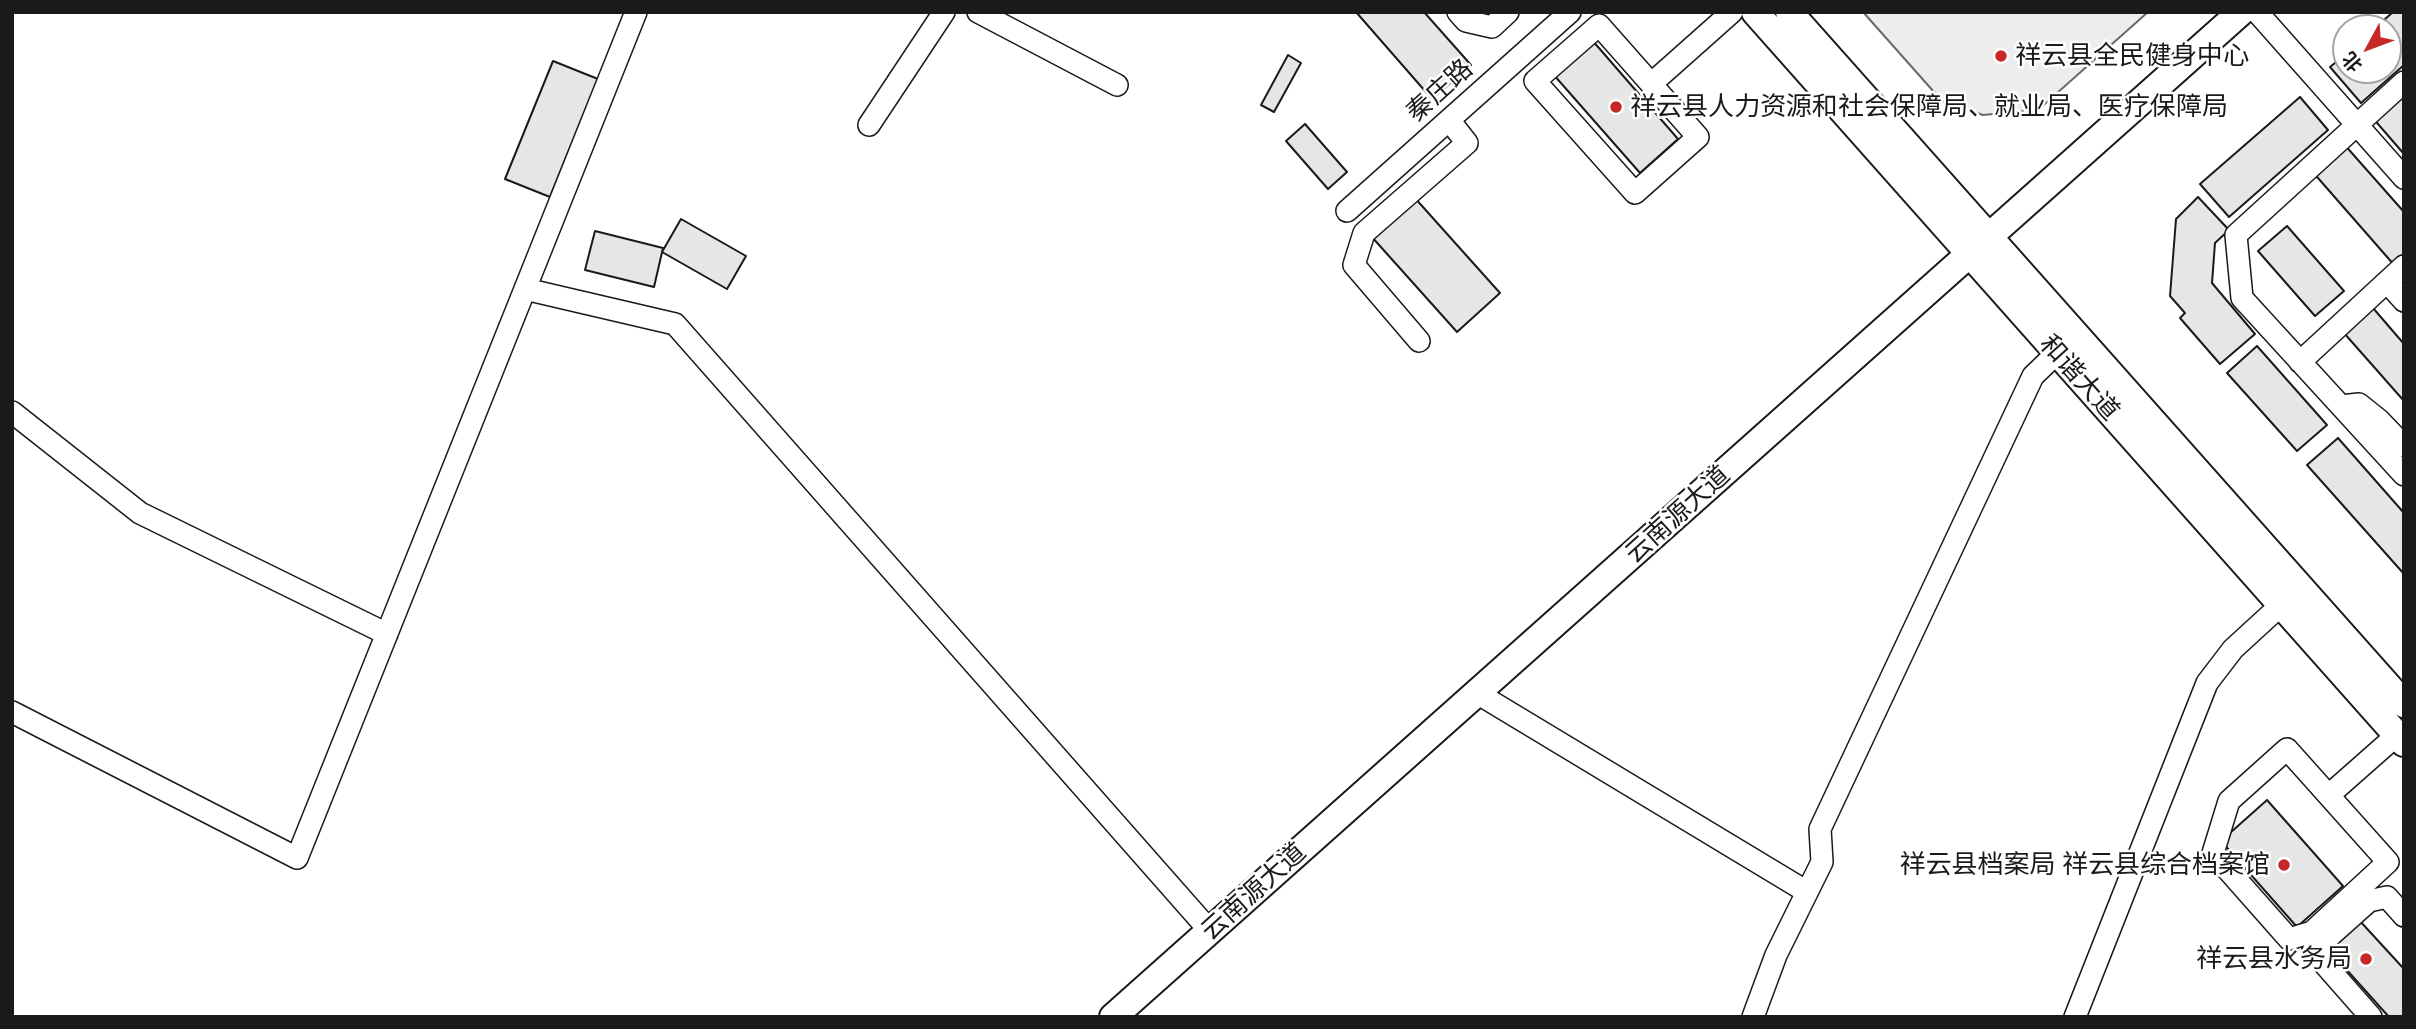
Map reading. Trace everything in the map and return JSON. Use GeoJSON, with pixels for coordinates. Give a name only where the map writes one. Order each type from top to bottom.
{"type":"FeatureCollection","features":[{"type":"Feature","properties":{"kind":"main road","name":"和谐大道"},"geometry":{"type":"LineString","coordinates":[[1755,12],[1979,245],[2404,704]]}},
{"type":"Feature","properties":{"kind":"main road","name":"和谐大道"},"geometry":{"type":"LineString","coordinates":[[1789,12],[1979,245],[2057,353],[2400,739]]}},
{"type":"Feature","properties":{"kind":"main road","name":"云南源大道"},"geometry":{"type":"LineString","coordinates":[[1113,1017],[2241,12]]}},
{"type":"Feature","properties":{"kind":"street"},"geometry":{"type":"LineString","coordinates":[[12,712],[297,858],[635,12]]}},
{"type":"Feature","properties":{"kind":"street"},"geometry":{"type":"LineString","coordinates":[[869,125],[944,12]]}},
{"type":"Feature","properties":{"kind":"street"},"geometry":{"type":"LineString","coordinates":[[978,12],[1117,85]]}},
{"type":"Feature","properties":{"kind":"street"},"geometry":{"type":"LineString","coordinates":[[1458,12],[1466,21],[1492,27],[1508,12]]}},
{"type":"Feature","properties":{"kind":"street","name":"秦庄路"},"geometry":{"type":"LineString","coordinates":[[1347,211],[1570,12]]}},
{"type":"Feature","properties":{"kind":"street"},"geometry":{"type":"LineString","coordinates":[[1651,84],[1732,12]]}},
{"type":"Feature","properties":{"kind":"street"},"geometry":{"type":"LineString","coordinates":[[2256,12],[2404,178]]}},
{"type":"Feature","properties":{"kind":"street"},"geometry":{"type":"LineString","coordinates":[[1599,25],[1651,84],[1698,137],[1635,193],[1535,81],[1599,25]]}},
{"type":"Feature","properties":{"kind":"street"},"geometry":{"type":"LineString","coordinates":[[2404,82],[2236,236],[2242,298],[2404,475]]}},
{"type":"Feature","properties":{"kind":"street"},"geometry":{"type":"LineString","coordinates":[[1419,341],[1354,265],[1364,233],[1467,143],[1449,120]]}},
{"type":"Feature","properties":{"kind":"street"},"geometry":{"type":"LineString","coordinates":[[2300,362],[2404,266]]}},
{"type":"Feature","properties":{"kind":"street"},"geometry":{"type":"LineString","coordinates":[[2387,282],[2404,301]]}},
{"type":"Feature","properties":{"kind":"street"},"geometry":{"type":"LineString","coordinates":[[525,289],[675,324],[1210,931]]}},
{"type":"Feature","properties":{"kind":"street"},"geometry":{"type":"LineString","coordinates":[[1753,1017],[1776,956],[1822,862],[1820,829],[2034,376],[2057,353]]}},
{"type":"Feature","properties":{"kind":"street"},"geometry":{"type":"LineString","coordinates":[[2341,406],[2359,404],[2404,446]]}},
{"type":"Feature","properties":{"kind":"street"},"geometry":{"type":"LineString","coordinates":[[12,412],[141,513],[387,634]]}},
{"type":"Feature","properties":{"kind":"street"},"geometry":{"type":"LineString","coordinates":[[2074,1017],[2207,683],[2232,649],[2281,605]]}},
{"type":"Feature","properties":{"kind":"street"},"geometry":{"type":"LineString","coordinates":[[1477,693],[1807,892]]}},
{"type":"Feature","properties":{"kind":"street"},"geometry":{"type":"LineString","coordinates":[[2329,795],[2400,739]]}},
{"type":"Feature","properties":{"kind":"street"},"geometry":{"type":"LineString","coordinates":[[2287,749],[2329,795],[2388,862],[2312,932],[2289,939],[2213,853],[2229,801],[2287,749]]}},
{"type":"Feature","properties":{"kind":"street"},"geometry":{"type":"LineString","coordinates":[[2371,1017],[2313,951],[2370,901],[2387,897],[2404,916]]}},
{"type":"Feature","properties":{"kind":"shaded area","name":"祥云县全民健身中心"},"geometry":{"type":"Polygon","coordinates":[[[1863,12],[2148,12],[2038,110],[1983,115],[1942,101],[1863,12]]]}},
{"type":"Feature","properties":{"kind":"building"},"geometry":{"type":"Polygon","coordinates":[[[1356,12],[1424,12],[1471,65],[1432,99],[1356,12]]]}},
{"type":"Feature","properties":{"kind":"building"},"geometry":{"type":"Polygon","coordinates":[[[2404,12],[2402,67],[2402,14],[2391,14],[2404,12]]]}},
{"type":"Feature","properties":{"kind":"building","name":"祥云县人力资源和社会保障局、就业局、医疗保障局"},"geometry":{"type":"Polygon","coordinates":[[[1592,40],[1678,139],[1640,173],[1553,74],[1592,40]]]}},
{"type":"Feature","properties":{"kind":"building"},"geometry":{"type":"Polygon","coordinates":[[[1288,55],[1301,63],[1274,112],[1261,105],[1288,55]]]}},
{"type":"Feature","properties":{"kind":"building"},"geometry":{"type":"Polygon","coordinates":[[[553,61],[598,79],[550,197],[505,179],[553,61]]]}},
{"type":"Feature","properties":{"kind":"building"},"geometry":{"type":"Polygon","coordinates":[[[2345,84],[2382,84],[2361,103],[2345,84]]]}},
{"type":"Feature","properties":{"kind":"building"},"geometry":{"type":"Polygon","coordinates":[[[2404,87],[2404,154],[2371,116],[2404,87]]]}},
{"type":"Feature","properties":{"kind":"building"},"geometry":{"type":"Polygon","coordinates":[[[2300,97],[2328,130],[2229,217],[2200,184],[2300,97]]]}},
{"type":"Feature","properties":{"kind":"building"},"geometry":{"type":"Polygon","coordinates":[[[1305,124],[1347,172],[1328,189],[1286,141],[1305,124]]]}},
{"type":"Feature","properties":{"kind":"building"},"geometry":{"type":"Polygon","coordinates":[[[2343,143],[2404,212],[2404,258],[2395,266],[2311,170],[2343,143]]]}},
{"type":"Feature","properties":{"kind":"building"},"geometry":{"type":"Polygon","coordinates":[[[1414,197],[1500,293],[1457,332],[1371,236],[1414,197]]]}},
{"type":"Feature","properties":{"kind":"building"},"geometry":{"type":"Polygon","coordinates":[[[2198,197],[2229,230],[2215,243],[2212,283],[2255,334],[2220,364],[2180,318],[2185,313],[2170,296],[2176,219],[2198,197]]]}},
{"type":"Feature","properties":{"kind":"building"},"geometry":{"type":"Polygon","coordinates":[[[681,219],[746,256],[727,289],[662,252],[681,219]]]}},
{"type":"Feature","properties":{"kind":"building"},"geometry":{"type":"Polygon","coordinates":[[[2287,226],[2344,291],[2315,316],[2258,251],[2287,226]]]}},
{"type":"Feature","properties":{"kind":"building"},"geometry":{"type":"Polygon","coordinates":[[[595,231],[663,248],[654,287],[585,270],[595,231]]]}},
{"type":"Feature","properties":{"kind":"building"},"geometry":{"type":"Polygon","coordinates":[[[2373,308],[2404,344],[2404,401],[2344,333],[2373,308]]]}},
{"type":"Feature","properties":{"kind":"building"},"geometry":{"type":"Polygon","coordinates":[[[2257,346],[2327,425],[2297,451],[2227,373],[2257,346]]]}},
{"type":"Feature","properties":{"kind":"building"},"geometry":{"type":"Polygon","coordinates":[[[2338,438],[2404,513],[2404,574],[2307,465],[2338,438]]]}},
{"type":"Feature","properties":{"kind":"building","name":"祥云县档案局 祥云县综合档案馆"},"geometry":{"type":"Polygon","coordinates":[[[2267,800],[2343,886],[2297,927],[2221,841],[2267,800]]]}},
{"type":"Feature","properties":{"kind":"building","name":"祥云县水务局"},"geometry":{"type":"Polygon","coordinates":[[[2359,920],[2404,969],[2404,1017],[2389,1017],[2328,949],[2359,920]]]}},
{"type":"Feature","properties":{"kind":"place","name":"祥云县全民健身中心"},"geometry":{"type":"Point","coordinates":[2001,56]}},
{"type":"Feature","properties":{"kind":"place","name":"祥云县人力资源和社会保障局、就业局、医疗保障局"},"geometry":{"type":"Point","coordinates":[1616,107]}},
{"type":"Feature","properties":{"kind":"place","name":"祥云县档案局 祥云县综合档案馆"},"geometry":{"type":"Point","coordinates":[2284,865]}},
{"type":"Feature","properties":{"kind":"place","name":"祥云县水务局"},"geometry":{"type":"Point","coordinates":[2366,959]}}]}
